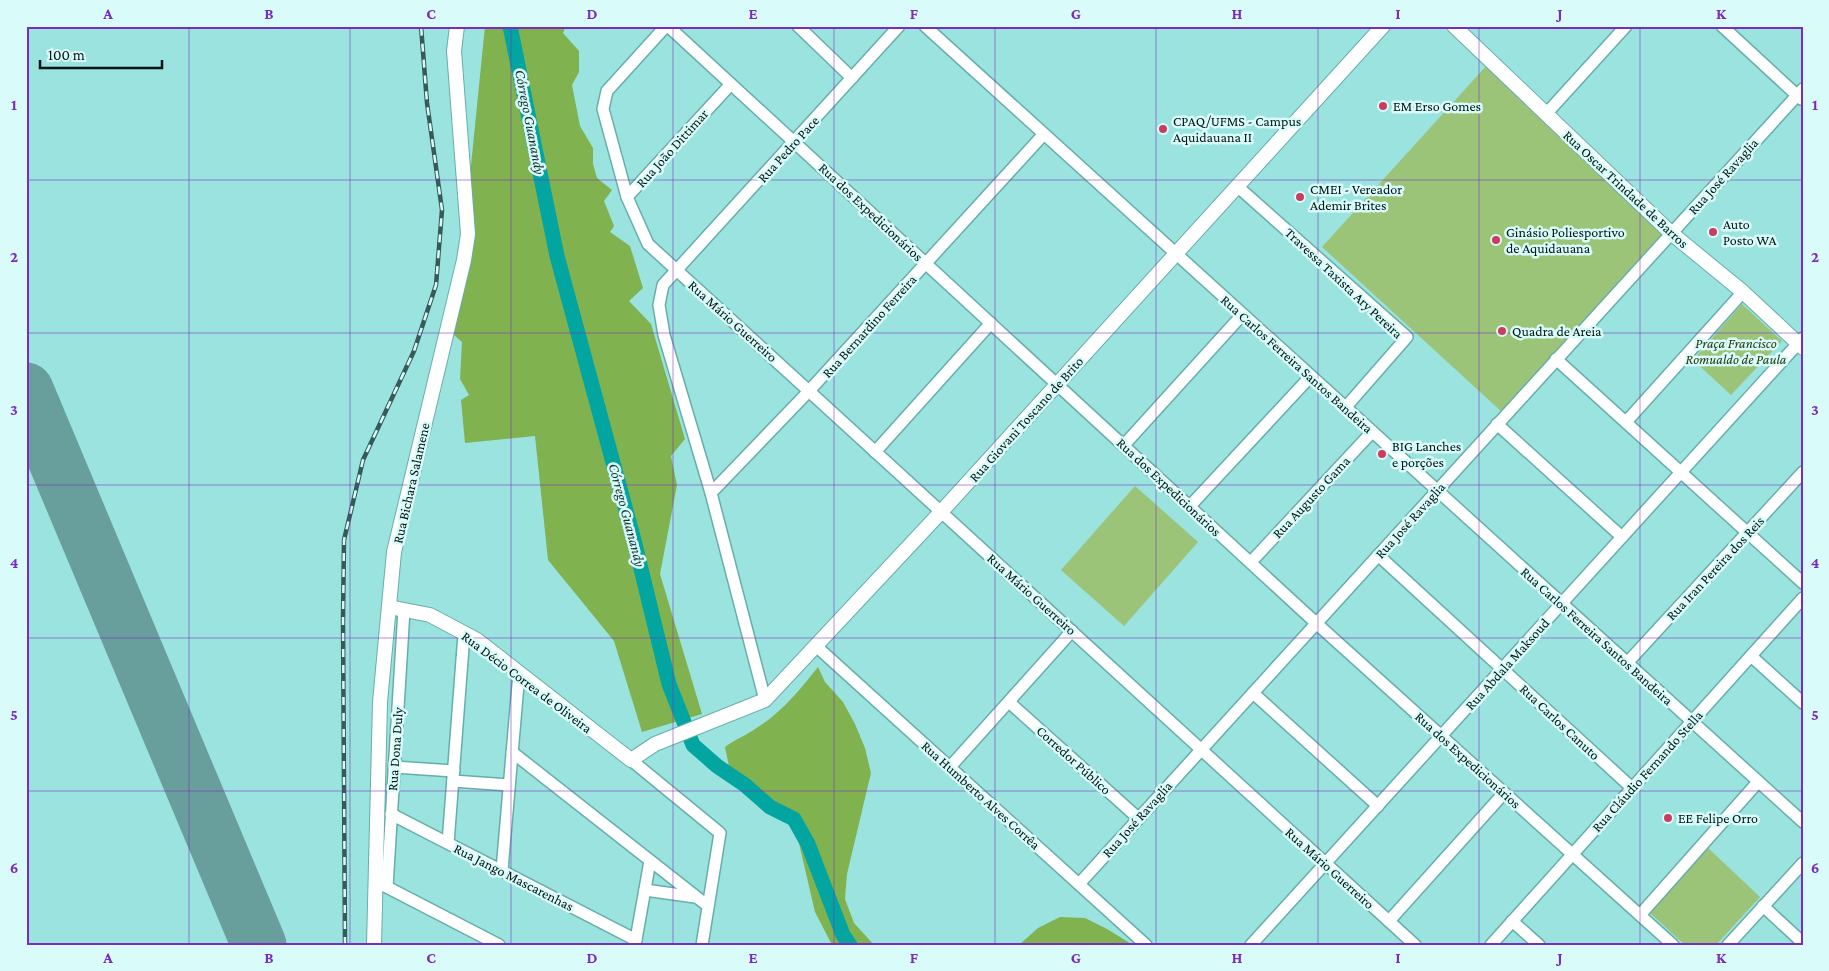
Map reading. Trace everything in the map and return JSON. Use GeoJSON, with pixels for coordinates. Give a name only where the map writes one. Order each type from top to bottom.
{"type":"FeatureCollection","features":[{"type":"Feature","properties":{"kind":"main road","name":"Rua Bichara Salamene"},"geometry":{"type":"LineString","coordinates":[[374,945],[381,884],[380,702],[394,552],[467,243],[454,51],[457,26]]}},
{"type":"Feature","properties":{"kind":"main road","name":"Rua Giovani Toscano de Brito"},"geometry":{"type":"LineString","coordinates":[[631,760],[659,742],[765,700],[942,512],[1383,26]]}},
{"type":"Feature","properties":{"kind":"main road","name":"Rua Oscar Trindade de Barros"},"geometry":{"type":"LineString","coordinates":[[1454,26],[1671,234],[1743,292],[1801,343]]}},
{"type":"Feature","properties":{"kind":"main road","name":"Rua Décio Correa de Oliveira"},"geometry":{"type":"LineString","coordinates":[[389,607],[430,615],[476,640],[631,760]]}},
{"type":"Feature","properties":{"kind":"street","name":"Rua dos Expedicionários"},"geometry":{"type":"LineString","coordinates":[[667,26],[1316,623],[1673,945]]}},
{"type":"Feature","properties":{"kind":"street"},"geometry":{"type":"LineString","coordinates":[[627,198],[603,108],[608,91],[667,26]]}},
{"type":"Feature","properties":{"kind":"street"},"geometry":{"type":"LineString","coordinates":[[798,26],[852,78]]}},
{"type":"Feature","properties":{"kind":"street","name":"Rua Pedro Pace"},"geometry":{"type":"LineString","coordinates":[[765,700],[712,493],[662,327],[659,305],[663,286],[899,26]]}},
{"type":"Feature","properties":{"kind":"street","name":"Rua Carlos Ferreira Santos Bandeira"},"geometry":{"type":"LineString","coordinates":[[926,26],[1043,135],[1803,822]]}},
{"type":"Feature","properties":{"kind":"street"},"geometry":{"type":"LineString","coordinates":[[1546,114],[1626,26]]}},
{"type":"Feature","properties":{"kind":"street"},"geometry":{"type":"LineString","coordinates":[[1722,26],[1801,95]]}},
{"type":"Feature","properties":{"kind":"street","name":"Rua João Dittimar"},"geometry":{"type":"LineString","coordinates":[[648,244],[627,198],[731,84]]}},
{"type":"Feature","properties":{"kind":"street","name":"Rua José Ravaglia"},"geometry":{"type":"LineString","coordinates":[[1078,884],[1556,359],[1801,95]]}},
{"type":"Feature","properties":{"kind":"street","name":"Rua Bernardino Ferreira"},"geometry":{"type":"LineString","coordinates":[[712,493],[809,391],[1043,135]]}},
{"type":"Feature","properties":{"kind":"street","name":"Travessa Taxista Ary Pereira"},"geometry":{"type":"LineString","coordinates":[[1237,186],[1407,337],[1345,408]]}},
{"type":"Feature","properties":{"kind":"street","name":"Rua Mário Guerreiro"},"geometry":{"type":"LineString","coordinates":[[648,244],[1415,945]]}},
{"type":"Feature","properties":{"kind":"street"},"geometry":{"type":"LineString","coordinates":[[1626,422],[1743,292]]}},
{"type":"Feature","properties":{"kind":"street"},"geometry":{"type":"LineString","coordinates":[[1124,445],[1242,315]]}},
{"type":"Feature","properties":{"kind":"street"},"geometry":{"type":"LineString","coordinates":[[876,452],[992,323]]}},
{"type":"Feature","properties":{"kind":"street","name":"Rua Abdala Maksoud"},"geometry":{"type":"LineString","coordinates":[[1251,945],[1681,472],[1801,343]]}},
{"type":"Feature","properties":{"kind":"street"},"geometry":{"type":"LineString","coordinates":[[1556,359],[1803,583]]}},
{"type":"Feature","properties":{"kind":"street"},"geometry":{"type":"LineString","coordinates":[[1190,506],[1310,376]]}},
{"type":"Feature","properties":{"kind":"street"},"geometry":{"type":"LineString","coordinates":[[1497,424],[1622,537]]}},
{"type":"Feature","properties":{"kind":"street","name":"Rua Augusto Gama"},"geometry":{"type":"LineString","coordinates":[[1251,562],[1372,432]]}},
{"type":"Feature","properties":{"kind":"street","name":"Rua Iran Pereira dos Reis"},"geometry":{"type":"LineString","coordinates":[[1627,663],[1803,472]]}},
{"type":"Feature","properties":{"kind":"street","name":"Rua Carlos Canuto"},"geometry":{"type":"LineString","coordinates":[[1378,555],[1632,788]]}},
{"type":"Feature","properties":{"kind":"street","name":"Rua Cláudio Fernando Stella"},"geometry":{"type":"LineString","coordinates":[[1490,945],[1803,598]]}},
{"type":"Feature","properties":{"kind":"street","name":"Rua Dona Duly"},"geometry":{"type":"LineString","coordinates":[[381,884],[391,814],[404,610]]}},
{"type":"Feature","properties":{"kind":"street"},"geometry":{"type":"LineString","coordinates":[[950,767],[1072,632]]}},
{"type":"Feature","properties":{"kind":"street"},"geometry":{"type":"LineString","coordinates":[[448,844],[464,634]]}},
{"type":"Feature","properties":{"kind":"street","name":"Rua Humberto Alves Corrêa"},"geometry":{"type":"LineString","coordinates":[[816,646],[1146,945]]}},
{"type":"Feature","properties":{"kind":"street"},"geometry":{"type":"LineString","coordinates":[[1751,656],[1803,703]]}},
{"type":"Feature","properties":{"kind":"street"},"geometry":{"type":"LineString","coordinates":[[502,870],[519,673]]}},
{"type":"Feature","properties":{"kind":"street"},"geometry":{"type":"LineString","coordinates":[[1252,693],[1378,806]]}},
{"type":"Feature","properties":{"kind":"street","name":"Corredor Público"},"geometry":{"type":"LineString","coordinates":[[1009,702],[1138,818]]}},
{"type":"Feature","properties":{"kind":"street"},"geometry":{"type":"LineString","coordinates":[[512,752],[708,906]]}},
{"type":"Feature","properties":{"kind":"street"},"geometry":{"type":"LineString","coordinates":[[631,760],[720,833],[702,945]]}},
{"type":"Feature","properties":{"kind":"street"},"geometry":{"type":"LineString","coordinates":[[394,768],[509,785]]}},
{"type":"Feature","properties":{"kind":"street"},"geometry":{"type":"LineString","coordinates":[[1640,915],[1758,782]]}},
{"type":"Feature","properties":{"kind":"street"},"geometry":{"type":"LineString","coordinates":[[1389,921],[1504,793]]}},
{"type":"Feature","properties":{"kind":"street","name":"Rua Jango Mascarenhas"},"geometry":{"type":"LineString","coordinates":[[391,814],[502,870],[635,942]]}},
{"type":"Feature","properties":{"kind":"street"},"geometry":{"type":"LineString","coordinates":[[635,942],[650,862]]}},
{"type":"Feature","properties":{"kind":"street"},"geometry":{"type":"LineString","coordinates":[[1728,945],[1803,863]]}},
{"type":"Feature","properties":{"kind":"street"},"geometry":{"type":"LineString","coordinates":[[381,884],[488,942],[499,945]]}},
{"type":"Feature","properties":{"kind":"street"},"geometry":{"type":"LineString","coordinates":[[645,890],[697,897]]}},
{"type":"Feature","properties":{"kind":"street"},"geometry":{"type":"LineString","coordinates":[[1763,906],[1803,943]]}},
{"type":"Feature","properties":{"kind":"street"},"geometry":{"type":"LineString","coordinates":[[1512,921],[1539,945]]}},
{"type":"Feature","properties":{"kind":"green space"},"geometry":{"type":"Polygon","coordinates":[[[485,26],[566,26],[563,33],[579,51],[579,72],[572,85],[580,126],[593,148],[593,164],[597,178],[612,190],[604,201],[614,226],[610,232],[630,246],[643,288],[629,301],[651,324],[685,439],[671,456],[677,485],[660,574],[702,714],[642,732],[614,641],[548,560],[535,436],[465,443],[461,400],[469,395],[460,379],[462,342],[454,335],[485,26]]]}},
{"type":"Feature","properties":{"kind":"green space","name":"Ginásio Poliesportivo de Aquidauana"},"geometry":{"type":"Polygon","coordinates":[[[1487,65],[1671,233],[1503,413],[1322,247],[1487,65]]]}},
{"type":"Feature","properties":{"kind":"green space","name":"Praça Francisco Romualdo de Paula"},"geometry":{"type":"Polygon","coordinates":[[[1742,304],[1782,341],[1731,395],[1693,360],[1742,304]]]}},
{"type":"Feature","properties":{"kind":"green space"},"geometry":{"type":"Polygon","coordinates":[[[1135,486],[1198,542],[1124,626],[1061,570],[1135,486]]]}},
{"type":"Feature","properties":{"kind":"green space"},"geometry":{"type":"Polygon","coordinates":[[[818,667],[825,682],[843,702],[855,724],[865,748],[871,773],[847,874],[845,899],[854,923],[874,945],[832,945],[815,912],[798,839],[787,816],[771,798],[730,771],[725,747],[773,716],[797,693],[818,667]]]}},
{"type":"Feature","properties":{"kind":"green space"},"geometry":{"type":"Polygon","coordinates":[[[1708,848],[1760,897],[1716,945],[1685,945],[1649,912],[1708,848]]]}},
{"type":"Feature","properties":{"kind":"green space"},"geometry":{"type":"Polygon","coordinates":[[[1060,917],[1085,918],[1133,945],[1019,945],[1038,928],[1060,917]]]}},
{"type":"Feature","properties":{"kind":"waterway","name":"Córrego Guanandy"},"geometry":{"type":"LineString","coordinates":[[510,26],[557,256],[634,540],[669,684],[693,745],[770,807],[794,819],[808,844],[843,935],[850,945]]}},
{"type":"Feature","properties":{"kind":"runway"},"geometry":{"type":"LineString","coordinates":[[26,390],[259,945]]}},
{"type":"Feature","properties":{"kind":"railway"},"geometry":{"type":"LineString","coordinates":[[345,945],[344,540],[363,460],[414,351],[436,285],[442,210],[427,103],[421,26]]}},
{"type":"Feature","properties":{"kind":"place","name":"EM Erso Gomes"},"geometry":{"type":"Point","coordinates":[1383,106]}},
{"type":"Feature","properties":{"kind":"place","name":"CPAQ/UFMS - Campus Aquidauana II"},"geometry":{"type":"Point","coordinates":[1163,129]}},
{"type":"Feature","properties":{"kind":"place","name":"CMEI - Vereador Ademir Brites"},"geometry":{"type":"Point","coordinates":[1300,197]}},
{"type":"Feature","properties":{"kind":"place","name":"Auto Posto WA"},"geometry":{"type":"Point","coordinates":[1713,232]}},
{"type":"Feature","properties":{"kind":"place","name":"Ginásio Poliesportivo de Aquidauana"},"geometry":{"type":"Point","coordinates":[1496,240]}},
{"type":"Feature","properties":{"kind":"place","name":"Quadra de Areia"},"geometry":{"type":"Point","coordinates":[1502,331]}},
{"type":"Feature","properties":{"kind":"place","name":"BIG Lanches e porções"},"geometry":{"type":"Point","coordinates":[1382,454]}},
{"type":"Feature","properties":{"kind":"place","name":"EE Felipe Orro"},"geometry":{"type":"Point","coordinates":[1668,818]}}]}
